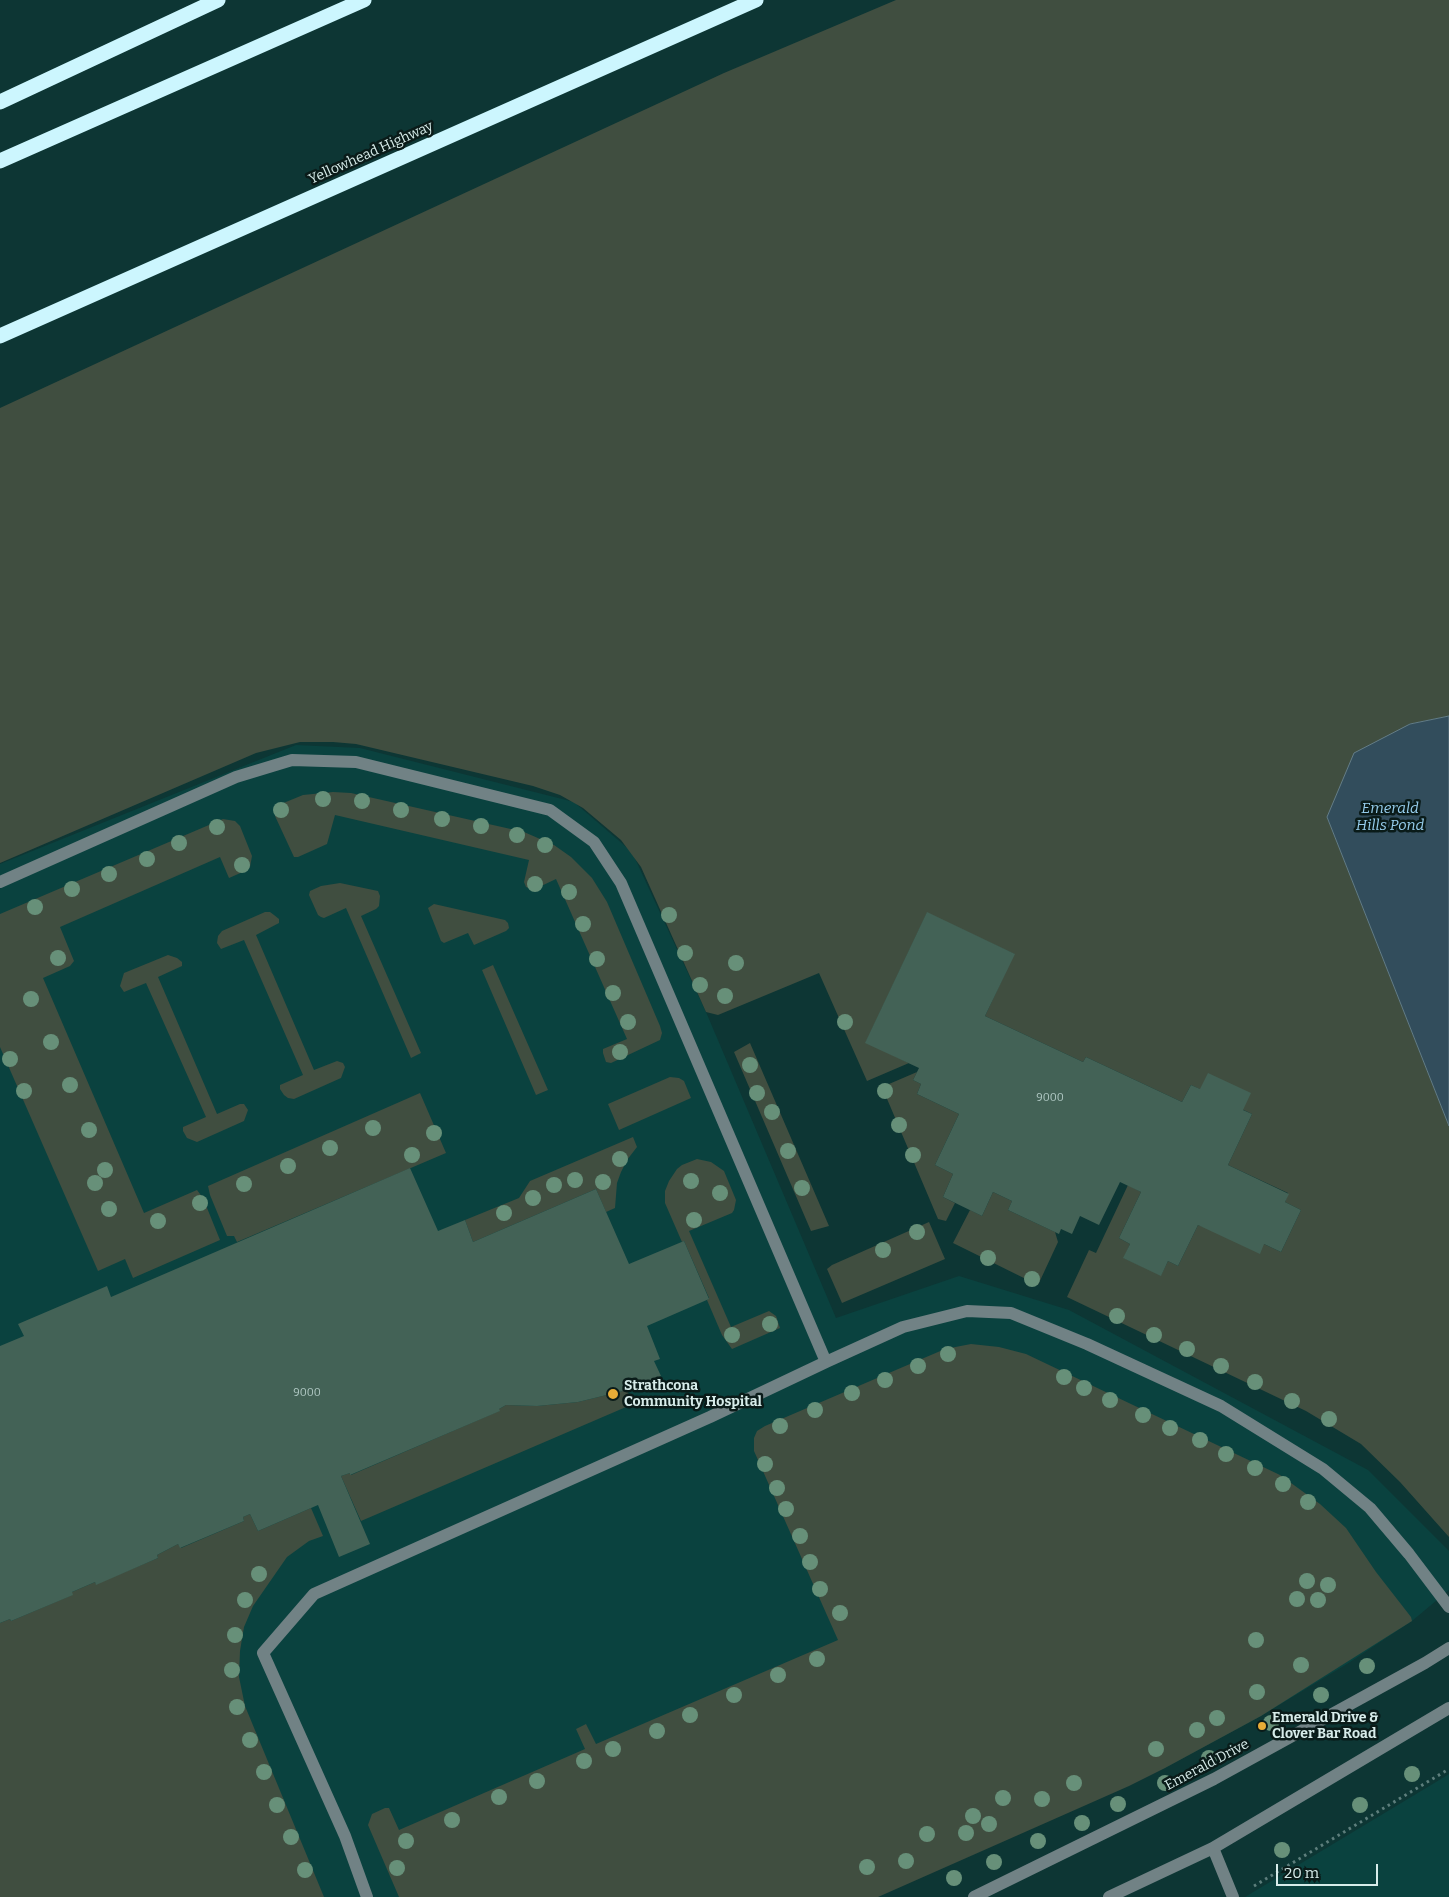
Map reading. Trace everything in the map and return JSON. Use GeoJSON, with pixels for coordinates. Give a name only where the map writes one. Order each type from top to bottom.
{"type":"FeatureCollection","features":[{"type":"Feature","properties":{"kind":"highway"},"geometry":{"type":"LineString","coordinates":[[0,102],[218,0]]}},
{"type":"Feature","properties":{"kind":"highway"},"geometry":{"type":"LineString","coordinates":[[0,161],[364,0]]}},
{"type":"Feature","properties":{"kind":"highway","name":"Yellowhead Highway"},"geometry":{"type":"LineString","coordinates":[[0,336],[756,0]]}},
{"type":"Feature","properties":{"kind":"street"},"geometry":{"type":"LineString","coordinates":[[0,882],[236,777],[292,760],[356,762],[550,810],[594,842],[621,883],[826,1362]]}},
{"type":"Feature","properties":{"kind":"street"},"geometry":{"type":"LineString","coordinates":[[367,1897],[344,1836],[263,1653],[314,1594],[701,1421],[903,1327],[966,1311],[1011,1313],[1087,1344],[1221,1406],[1323,1469],[1370,1508],[1409,1554],[1449,1607]]}},
{"type":"Feature","properties":{"kind":"street","name":"Emerald Drive"},"geometry":{"type":"LineString","coordinates":[[974,1897],[1214,1779],[1449,1648]]}},
{"type":"Feature","properties":{"kind":"street"},"geometry":{"type":"LineString","coordinates":[[1109,1897],[1213,1848],[1449,1708]]}},
{"type":"Feature","properties":{"kind":"street"},"geometry":{"type":"LineString","coordinates":[[1213,1848],[1233,1897]]}},
{"type":"Feature","properties":{"kind":"path"},"geometry":{"type":"LineString","coordinates":[[1251,1887],[1449,1769]]}},
{"type":"Feature","properties":{"kind":"shaded area","name":"Strathcona Community Hospital"},"geometry":{"type":"Polygon","coordinates":[[[296,745],[360,748],[574,802],[632,852],[706,1012],[836,1318],[959,1276],[1069,1310],[1368,1470],[1449,1551],[1449,1590],[1412,1621],[1347,1664],[1261,1716],[1165,1768],[846,1897],[0,1897],[0,864],[296,745]]]}},
{"type":"Feature","properties":{"kind":"shaded area"},"geometry":{"type":"Polygon","coordinates":[[[1449,1774],[1449,1897],[1245,1897],[1436,1782],[1449,1774]]]}},
{"type":"Feature","properties":{"kind":"green space"},"geometry":{"type":"Polygon","coordinates":[[[896,0],[1449,0],[1449,716],[1409,724],[1327,817],[1449,1126],[1449,1537],[1400,1482],[1361,1444],[1306,1411],[1067,1297],[1089,1250],[1096,1253],[1128,1185],[1141,1192],[1119,1238],[1130,1244],[1124,1258],[1161,1275],[1168,1261],[1178,1266],[1198,1225],[1264,1244],[1281,1252],[1301,1210],[1285,1202],[1288,1193],[1228,1165],[1252,1114],[1191,1085],[1182,1102],[1086,1057],[1083,1062],[985,1016],[1014,954],[927,913],[866,1042],[909,1063],[867,1081],[819,973],[718,1015],[706,1012],[641,867],[621,840],[583,808],[560,795],[533,786],[356,744],[300,742],[256,753],[0,863],[0,408],[724,73],[896,0]]]}},
{"type":"Feature","properties":{"kind":"green space"},"geometry":{"type":"Polygon","coordinates":[[[333,792],[351,793],[524,832],[554,845],[571,857],[592,878],[607,902],[660,1026],[662,1033],[660,1040],[611,1063],[606,1062],[603,1049],[627,1039],[556,879],[537,888],[531,889],[526,887],[524,882],[529,860],[335,815],[327,844],[294,857],[275,816],[277,807],[303,795],[333,792]]]}},
{"type":"Feature","properties":{"kind":"green space"},"geometry":{"type":"Polygon","coordinates":[[[223,819],[235,821],[240,826],[252,856],[250,867],[229,878],[220,857],[60,927],[74,961],[70,966],[43,978],[144,1213],[197,1190],[203,1198],[220,1240],[133,1278],[125,1259],[98,1271],[0,1047],[0,914],[223,819]]]}},
{"type":"Feature","properties":{"kind":"green space"},"geometry":{"type":"Polygon","coordinates":[[[340,883],[378,891],[380,896],[379,906],[361,916],[421,1053],[411,1058],[346,908],[324,918],[321,917],[318,915],[309,895],[310,891],[321,886],[340,883]]]}},
{"type":"Feature","properties":{"kind":"green space"},"geometry":{"type":"Polygon","coordinates":[[[434,904],[505,920],[509,928],[474,945],[468,933],[444,943],[441,941],[428,908],[434,904]]]}},
{"type":"Feature","properties":{"kind":"green space"},"geometry":{"type":"Polygon","coordinates":[[[265,912],[270,912],[274,915],[279,919],[279,923],[256,935],[314,1070],[337,1061],[343,1063],[345,1067],[341,1078],[294,1099],[284,1095],[280,1085],[303,1075],[244,940],[221,949],[217,943],[218,936],[222,931],[265,912]]]}},
{"type":"Feature","properties":{"kind":"green space"},"geometry":{"type":"Polygon","coordinates":[[[168,955],[177,958],[182,962],[182,966],[158,977],[217,1114],[240,1104],[244,1104],[248,1110],[244,1121],[197,1142],[187,1138],[183,1127],[206,1117],[146,983],[124,992],[120,986],[124,973],[168,955]]]}},
{"type":"Feature","properties":{"kind":"green space"},"geometry":{"type":"Polygon","coordinates":[[[493,965],[548,1090],[536,1095],[482,970],[493,965]]]}},
{"type":"Feature","properties":{"kind":"green space"},"geometry":{"type":"Polygon","coordinates":[[[750,1043],[829,1226],[811,1231],[734,1052],[750,1043]]]}},
{"type":"Feature","properties":{"kind":"green space"},"geometry":{"type":"Polygon","coordinates":[[[917,1072],[913,1080],[921,1084],[917,1094],[959,1114],[935,1165],[953,1174],[943,1197],[955,1203],[946,1221],[938,1219],[882,1087],[917,1072]]]}},
{"type":"Feature","properties":{"kind":"green space"},"geometry":{"type":"Polygon","coordinates":[[[670,1077],[679,1078],[684,1081],[691,1098],[619,1130],[608,1104],[670,1077]]]}},
{"type":"Feature","properties":{"kind":"green space"},"geometry":{"type":"Polygon","coordinates":[[[420,1093],[446,1153],[237,1242],[234,1236],[227,1236],[208,1186],[420,1093]]]}},
{"type":"Feature","properties":{"kind":"green space"},"geometry":{"type":"Polygon","coordinates":[[[633,1137],[637,1147],[627,1160],[617,1183],[615,1208],[606,1212],[596,1189],[473,1242],[465,1220],[519,1198],[530,1181],[633,1137]]]}},
{"type":"Feature","properties":{"kind":"green space"},"geometry":{"type":"Polygon","coordinates":[[[697,1159],[711,1162],[724,1171],[736,1200],[732,1213],[689,1231],[731,1327],[769,1311],[776,1316],[780,1328],[732,1349],[722,1335],[707,1300],[709,1298],[665,1203],[665,1191],[677,1169],[697,1159]]]}},
{"type":"Feature","properties":{"kind":"green space"},"geometry":{"type":"Polygon","coordinates":[[[993,1192],[1012,1201],[1008,1210],[1055,1232],[1058,1242],[1038,1285],[953,1243],[970,1210],[982,1216],[993,1192]]]}},
{"type":"Feature","properties":{"kind":"green space"},"geometry":{"type":"Polygon","coordinates":[[[929,1222],[945,1259],[842,1303],[827,1269],[832,1265],[929,1222]]]}},
{"type":"Feature","properties":{"kind":"green space"},"geometry":{"type":"Polygon","coordinates":[[[971,1344],[999,1347],[1026,1354],[1280,1475],[1320,1504],[1346,1528],[1412,1621],[1261,1716],[1165,1768],[1129,1786],[878,1897],[399,1897],[368,1825],[372,1814],[389,1808],[399,1830],[585,1749],[576,1729],[586,1724],[596,1744],[838,1640],[754,1451],[754,1438],[757,1431],[945,1349],[971,1344]]]}},
{"type":"Feature","properties":{"kind":"green space"},"geometry":{"type":"Polygon","coordinates":[[[627,1390],[633,1404],[361,1521],[341,1476],[350,1473],[351,1475],[499,1411],[499,1409],[506,1405],[537,1406],[578,1402],[627,1390]]]}},
{"type":"Feature","properties":{"kind":"green space"},"geometry":{"type":"Polygon","coordinates":[[[311,1508],[323,1536],[309,1541],[287,1557],[253,1606],[244,1627],[240,1651],[239,1677],[245,1706],[324,1897],[0,1897],[0,1623],[10,1619],[11,1621],[72,1595],[72,1592],[95,1582],[96,1584],[158,1558],[157,1555],[178,1544],[181,1548],[244,1521],[243,1517],[250,1514],[258,1531],[311,1508]]]}},
{"type":"Feature","properties":{"kind":"water","name":"Emerald Hills Pond"},"geometry":{"type":"Polygon","coordinates":[[[1449,716],[1449,1126],[1327,817],[1354,753],[1410,724],[1449,716]]]}},
{"type":"Feature","properties":{"kind":"building"},"geometry":{"type":"Polygon","coordinates":[[[927,912],[1015,954],[985,1016],[1083,1062],[1086,1057],[1182,1102],[1191,1085],[1200,1089],[1208,1073],[1251,1093],[1243,1110],[1252,1114],[1228,1165],[1289,1194],[1285,1202],[1301,1210],[1281,1252],[1264,1244],[1260,1254],[1198,1225],[1178,1266],[1168,1261],[1161,1276],[1123,1258],[1130,1244],[1119,1238],[1141,1192],[1120,1182],[1099,1225],[1080,1216],[1072,1234],[1061,1229],[1059,1234],[1008,1210],[1012,1201],[993,1192],[982,1216],[943,1197],[953,1174],[935,1165],[959,1114],[917,1094],[921,1084],[913,1080],[919,1068],[865,1043],[927,912]]]}},
{"type":"Feature","properties":{"kind":"building","name":"Strathcona Community Hospital"},"geometry":{"type":"Polygon","coordinates":[[[410,1168],[438,1231],[465,1220],[473,1242],[596,1189],[629,1264],[684,1241],[709,1299],[647,1326],[660,1359],[654,1361],[661,1376],[627,1390],[578,1402],[537,1406],[506,1405],[499,1409],[500,1411],[350,1475],[350,1473],[341,1476],[370,1544],[339,1557],[318,1505],[258,1531],[250,1514],[243,1517],[244,1521],[180,1548],[178,1544],[157,1555],[158,1558],[96,1585],[95,1582],[72,1592],[73,1595],[11,1621],[10,1619],[0,1623],[0,1346],[24,1336],[18,1324],[107,1286],[111,1297],[410,1168]]]}},
{"type":"Feature","properties":{"kind":"place","name":"Strathcona Community Hospital"},"geometry":{"type":"Point","coordinates":[613,1394]}},
{"type":"Feature","properties":{"kind":"place","name":"Emerald Drive & Clover Bar Road"},"geometry":{"type":"Point","coordinates":[1262,1726]}}]}
